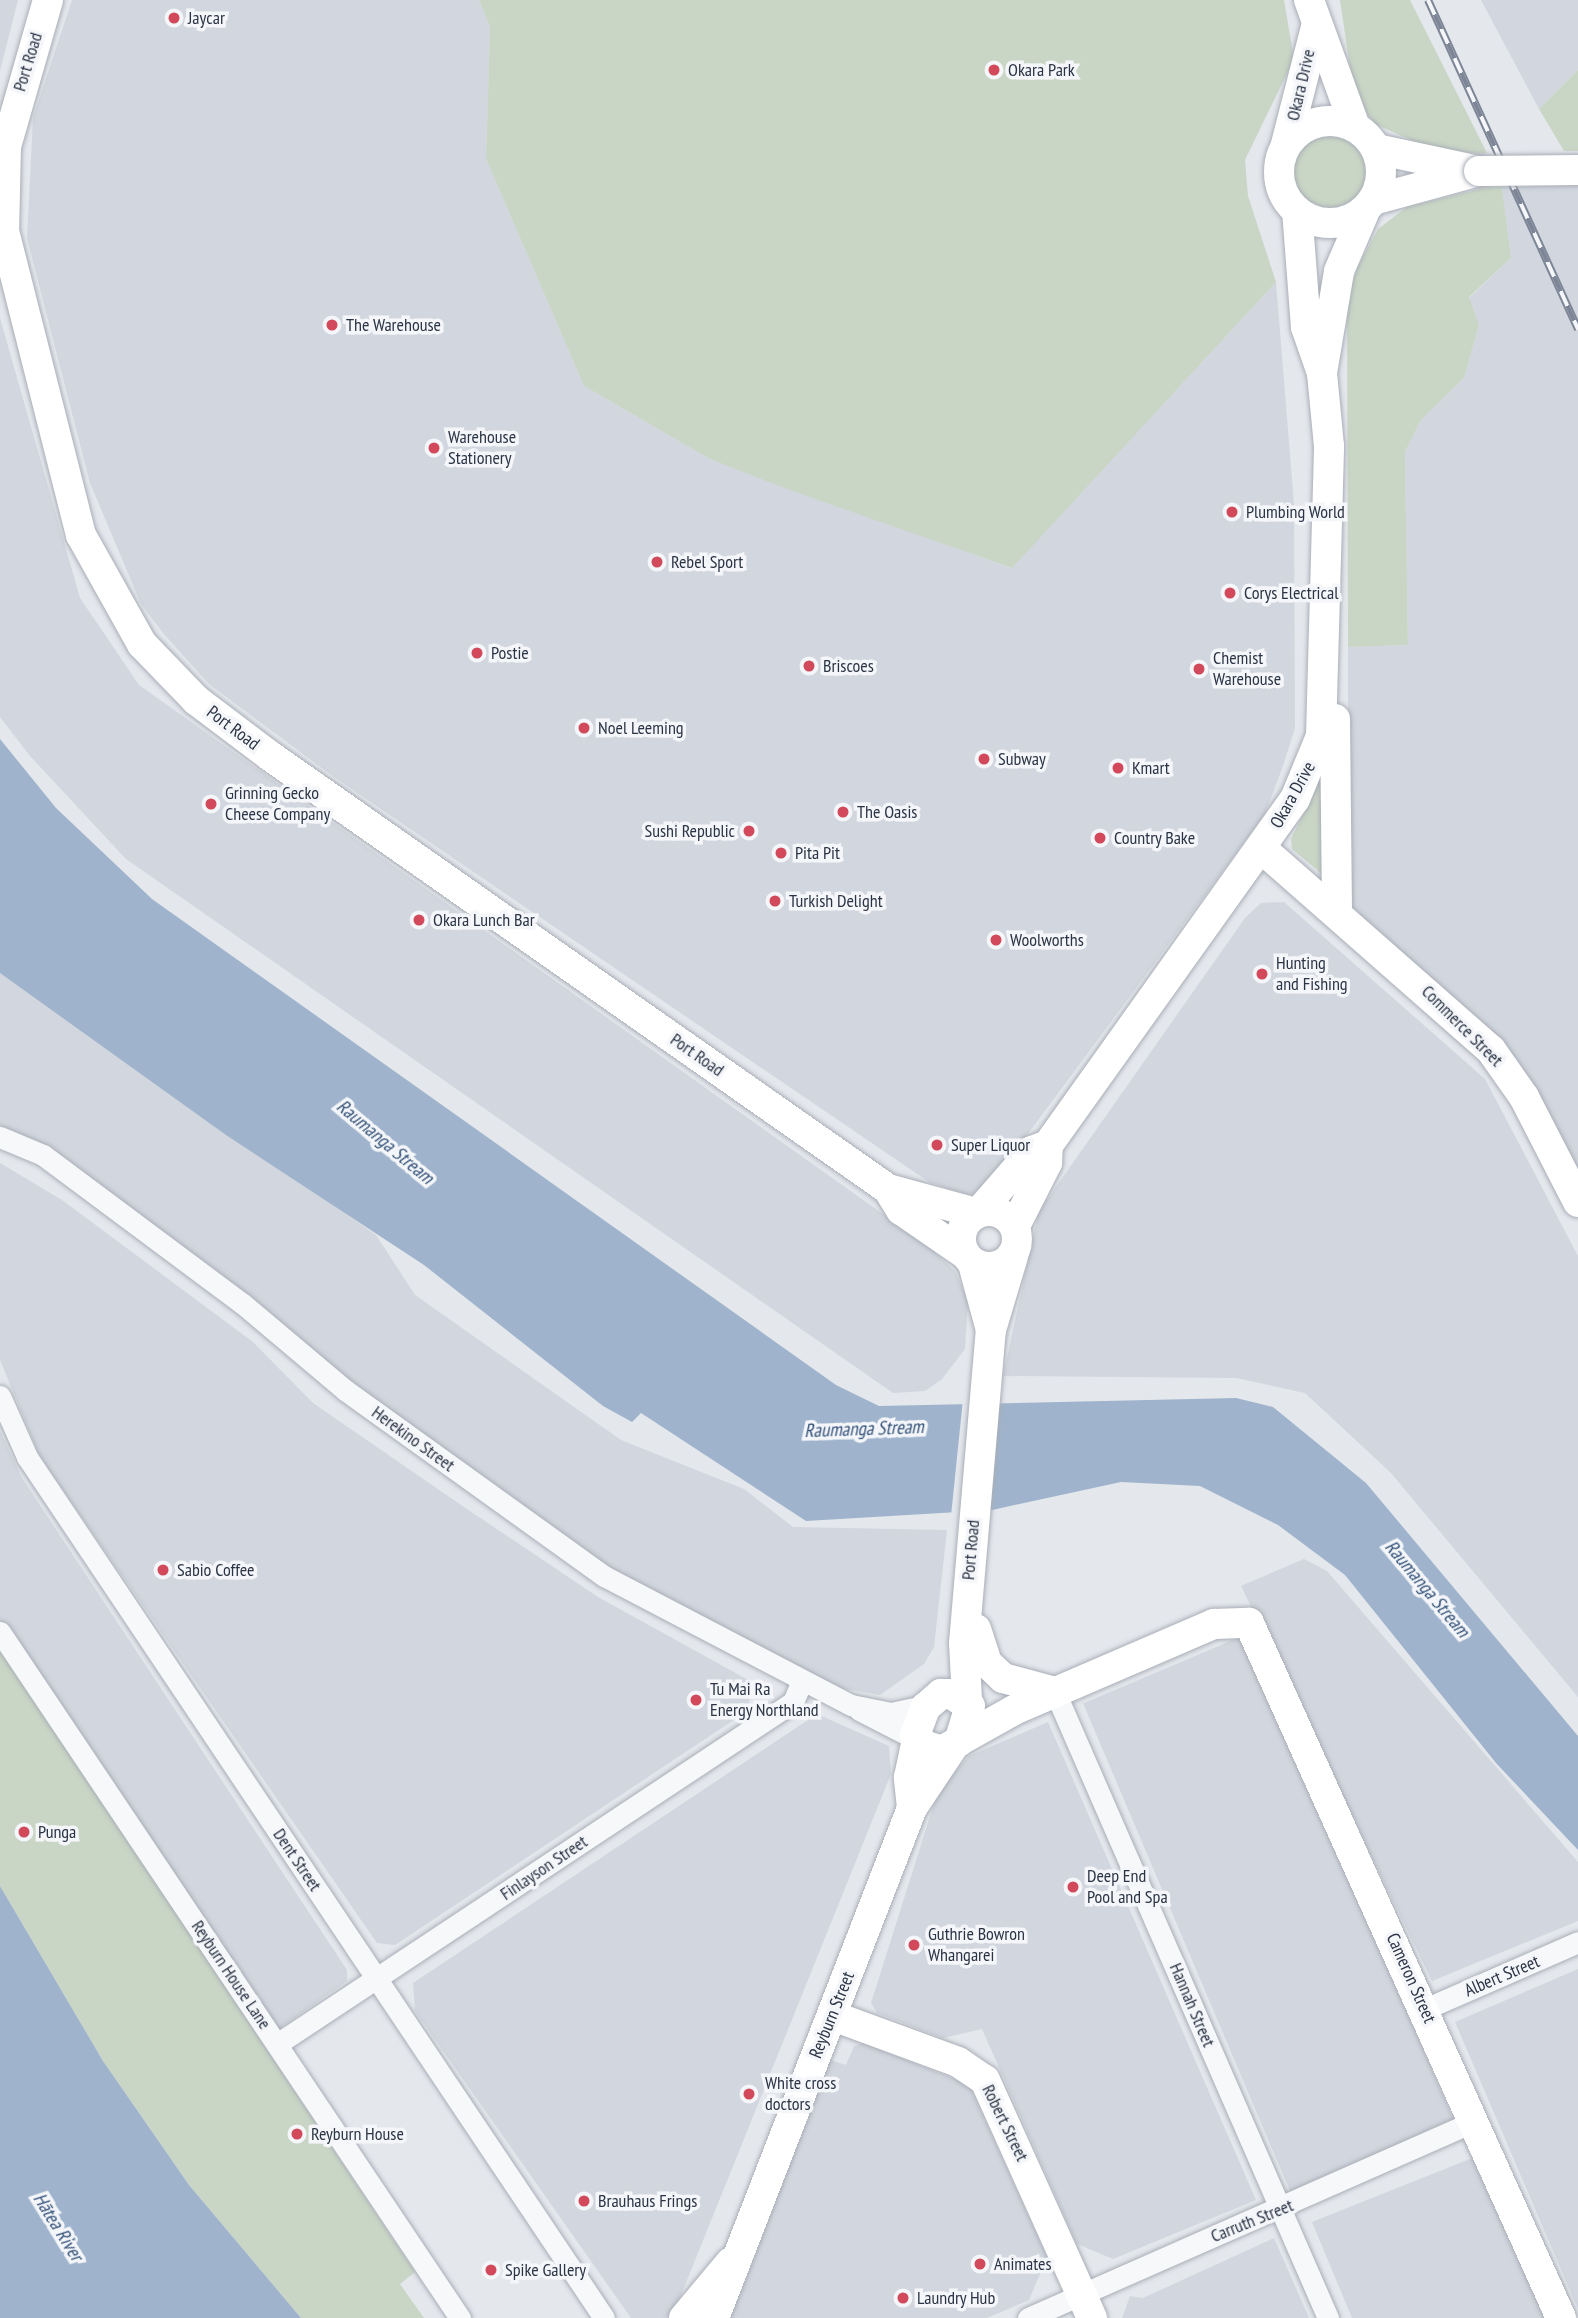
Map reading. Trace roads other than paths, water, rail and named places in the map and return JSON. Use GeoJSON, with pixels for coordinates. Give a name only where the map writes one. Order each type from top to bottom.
{"type":"FeatureCollection","features":[{"type":"Feature","properties":{"kind":"main road","name":"Port Road"},"geometry":{"type":"LineString","coordinates":[[48,0],[5,146],[4,231],[81,535],[142,644],[196,700],[270,757],[888,1189],[978,1212]]}},
{"type":"Feature","properties":{"kind":"main road","name":"Okara Drive"},"geometry":{"type":"LineString","coordinates":[[1313,13],[1355,127]]}},
{"type":"Feature","properties":{"kind":"main road","name":"Okara Drive"},"geometry":{"type":"LineString","coordinates":[[1286,144],[1313,13]]}},
{"type":"Feature","properties":{"kind":"main road"},"geometry":{"type":"LineString","coordinates":[[1479,171],[1326,223],[1297,211],[1278,172],[1286,144],[1322,121],[1355,127],[1376,149],[1479,171],[1578,170]]}},
{"type":"Feature","properties":{"kind":"main road"},"geometry":{"type":"LineString","coordinates":[[1368,207],[1380,177],[1376,149]]}},
{"type":"Feature","properties":{"kind":"main road","name":"Okara Drive"},"geometry":{"type":"LineString","coordinates":[[1015,1226],[1047,1163],[1048,1145],[1261,848],[1315,757],[1326,688],[1329,459],[1322,373],[1339,271],[1368,207]]}},
{"type":"Feature","properties":{"kind":"main road","name":"Okara Drive"},"geometry":{"type":"LineString","coordinates":[[1297,211],[1306,327],[1322,373]]}},
{"type":"Feature","properties":{"kind":"main road"},"geometry":{"type":"LineString","coordinates":[[1326,688],[1335,695],[1337,911]]}},
{"type":"Feature","properties":{"kind":"main road","name":"Commerce Street"},"geometry":{"type":"LineString","coordinates":[[1261,848],[1337,911],[1491,1050],[1524,1097],[1578,1202]]}},
{"type":"Feature","properties":{"kind":"main road","name":"Okara Drive"},"geometry":{"type":"LineString","coordinates":[[978,1212],[1032,1151],[1048,1145]]}},
{"type":"Feature","properties":{"kind":"main road","name":"Port Road"},"geometry":{"type":"LineString","coordinates":[[888,1189],[901,1210],[967,1258],[990,1330]]}},
{"type":"Feature","properties":{"kind":"main road"},"geometry":{"type":"LineString","coordinates":[[978,1212],[1001,1214],[1015,1226],[1013,1256],[990,1267],[967,1258],[963,1228],[978,1212]]}},
{"type":"Feature","properties":{"kind":"main road","name":"Port Road"},"geometry":{"type":"LineString","coordinates":[[955,1745],[968,1701],[964,1643],[968,1575],[990,1330],[1013,1256]]}},
{"type":"Feature","properties":{"kind":"main road"},"geometry":{"type":"LineString","coordinates":[[968,1575],[987,1663],[1003,1678],[1055,1692]]}},
{"type":"Feature","properties":{"kind":"main road","name":"Reyburn Street"},"geometry":{"type":"LineString","coordinates":[[714,2318],[733,2260],[833,2016],[912,1808],[955,1745],[1055,1692],[1226,1620],[1249,1623],[1259,1640]]}},
{"type":"Feature","properties":{"kind":"main road","name":"Cameron Street"},"geometry":{"type":"LineString","coordinates":[[1259,1640],[1561,2318]]}},
{"type":"Feature","properties":{"kind":"main road","name":"Port Road"},"geometry":{"type":"LineString","coordinates":[[916,1739],[929,1704],[964,1643]]}},
{"type":"Feature","properties":{"kind":"main road","name":"Reyburn Street"},"geometry":{"type":"LineString","coordinates":[[929,1704],[941,1694],[968,1701],[1055,1692]]}},
{"type":"Feature","properties":{"kind":"main road"},"geometry":{"type":"LineString","coordinates":[[916,1739],[933,1749],[955,1745]]}},
{"type":"Feature","properties":{"kind":"main road","name":"Reyburn Street"},"geometry":{"type":"LineString","coordinates":[[912,1808],[909,1777],[916,1739]]}},
{"type":"Feature","properties":{"kind":"main road","name":"Robert Street"},"geometry":{"type":"LineString","coordinates":[[833,2016],[958,2062],[985,2080],[1087,2306]]}},
{"type":"Feature","properties":{"kind":"main road","name":"Reyburn Street"},"geometry":{"type":"LineString","coordinates":[[684,2318],[733,2260]]}},
{"type":"Feature","properties":{"kind":"street","name":"Herekino Street"},"geometry":{"type":"LineString","coordinates":[[0,1137],[43,1155],[243,1304],[324,1374],[604,1576],[801,1683],[851,1705],[880,1726],[916,1739]]}},
{"type":"Feature","properties":{"kind":"street","name":"Dent Street"},"geometry":{"type":"LineString","coordinates":[[0,1396],[27,1457],[604,2318]]}},
{"type":"Feature","properties":{"kind":"street","name":"Reyburn House Lane"},"geometry":{"type":"LineString","coordinates":[[0,1632],[460,2318]]}},
{"type":"Feature","properties":{"kind":"street","name":"Finlayson Street"},"geometry":{"type":"LineString","coordinates":[[277,2044],[793,1702],[801,1683]]}},
{"type":"Feature","properties":{"kind":"street","name":"Hannah Street"},"geometry":{"type":"LineString","coordinates":[[1055,1692],[1328,2318]]}},
{"type":"Feature","properties":{"kind":"street","name":"Herekino Street"},"geometry":{"type":"LineString","coordinates":[[851,1705],[891,1713],[929,1704]]}},
{"type":"Feature","properties":{"kind":"street","name":"Albert Street"},"geometry":{"type":"LineString","coordinates":[[1425,2009],[1578,1942]]}},
{"type":"Feature","properties":{"kind":"street","name":"Carruth Street"},"geometry":{"type":"LineString","coordinates":[[1028,2318],[1087,2306],[1280,2208],[1475,2121]]}},
{"type":"Feature","properties":{"kind":"water","name":"Raumanga Stream"},"geometry":{"type":"Polygon","coordinates":[[[0,739],[56,808],[152,899],[836,1385],[879,1406],[1236,1398],[1273,1407],[1366,1483],[1578,1736],[1578,1850],[1496,1763],[1345,1575],[1278,1525],[1200,1486],[1121,1482],[992,1510],[806,1521],[641,1413],[632,1422],[603,1406],[424,1265],[226,1135],[0,973],[0,739]]]}},
{"type":"Feature","properties":{"kind":"water","name":"Hātea River"},"geometry":{"type":"Polygon","coordinates":[[[0,1886],[103,2061],[189,2185],[301,2318],[0,2318],[0,1886]]]}},
{"type":"Feature","properties":{"kind":"railway"},"geometry":{"type":"LineString","coordinates":[[1428,0],[1578,329]]}},
{"type":"Feature","properties":{"kind":"place","name":"Jaycar"},"geometry":{"type":"Point","coordinates":[174,18]}},
{"type":"Feature","properties":{"kind":"place","name":"Okara Park"},"geometry":{"type":"Point","coordinates":[994,70]}},
{"type":"Feature","properties":{"kind":"place","name":"The Warehouse"},"geometry":{"type":"Point","coordinates":[332,325]}},
{"type":"Feature","properties":{"kind":"place","name":"Warehouse Stationery"},"geometry":{"type":"Point","coordinates":[434,448]}},
{"type":"Feature","properties":{"kind":"place","name":"Plumbing World"},"geometry":{"type":"Point","coordinates":[1232,512]}},
{"type":"Feature","properties":{"kind":"place","name":"Rebel Sport"},"geometry":{"type":"Point","coordinates":[657,562]}},
{"type":"Feature","properties":{"kind":"place","name":"Corys Electrical"},"geometry":{"type":"Point","coordinates":[1230,593]}},
{"type":"Feature","properties":{"kind":"place","name":"Postie"},"geometry":{"type":"Point","coordinates":[477,653]}},
{"type":"Feature","properties":{"kind":"place","name":"Briscoes"},"geometry":{"type":"Point","coordinates":[809,666]}},
{"type":"Feature","properties":{"kind":"place","name":"Chemist Warehouse"},"geometry":{"type":"Point","coordinates":[1199,669]}},
{"type":"Feature","properties":{"kind":"place","name":"Noel Leeming"},"geometry":{"type":"Point","coordinates":[584,728]}},
{"type":"Feature","properties":{"kind":"place","name":"Subway"},"geometry":{"type":"Point","coordinates":[984,759]}},
{"type":"Feature","properties":{"kind":"place","name":"Kmart"},"geometry":{"type":"Point","coordinates":[1118,768]}},
{"type":"Feature","properties":{"kind":"place","name":"Grinning Gecko Cheese Company"},"geometry":{"type":"Point","coordinates":[211,804]}},
{"type":"Feature","properties":{"kind":"place","name":"The Oasis"},"geometry":{"type":"Point","coordinates":[843,812]}},
{"type":"Feature","properties":{"kind":"place","name":"Sushi Republic"},"geometry":{"type":"Point","coordinates":[749,831]}},
{"type":"Feature","properties":{"kind":"place","name":"Country Bake"},"geometry":{"type":"Point","coordinates":[1100,838]}},
{"type":"Feature","properties":{"kind":"place","name":"Pita Pit"},"geometry":{"type":"Point","coordinates":[781,853]}},
{"type":"Feature","properties":{"kind":"place","name":"Turkish Delight"},"geometry":{"type":"Point","coordinates":[775,901]}},
{"type":"Feature","properties":{"kind":"place","name":"Okara Lunch Bar"},"geometry":{"type":"Point","coordinates":[419,920]}},
{"type":"Feature","properties":{"kind":"place","name":"Woolworths"},"geometry":{"type":"Point","coordinates":[996,940]}},
{"type":"Feature","properties":{"kind":"place","name":"Hunting and Fishing"},"geometry":{"type":"Point","coordinates":[1262,974]}},
{"type":"Feature","properties":{"kind":"place","name":"Super Liquor"},"geometry":{"type":"Point","coordinates":[937,1145]}},
{"type":"Feature","properties":{"kind":"place","name":"Sabio Coffee"},"geometry":{"type":"Point","coordinates":[163,1570]}},
{"type":"Feature","properties":{"kind":"place","name":"Tu Mai Ra Energy Northland"},"geometry":{"type":"Point","coordinates":[696,1700]}},
{"type":"Feature","properties":{"kind":"place","name":"Punga"},"geometry":{"type":"Point","coordinates":[24,1832]}},
{"type":"Feature","properties":{"kind":"place","name":"Deep End Pool and Spa"},"geometry":{"type":"Point","coordinates":[1073,1887]}},
{"type":"Feature","properties":{"kind":"place","name":"Guthrie Bowron Whangarei"},"geometry":{"type":"Point","coordinates":[914,1945]}},
{"type":"Feature","properties":{"kind":"place","name":"White cross doctors"},"geometry":{"type":"Point","coordinates":[749,2094]}},
{"type":"Feature","properties":{"kind":"place","name":"Reyburn House"},"geometry":{"type":"Point","coordinates":[297,2134]}},
{"type":"Feature","properties":{"kind":"place","name":"Brauhaus Frings"},"geometry":{"type":"Point","coordinates":[584,2201]}},
{"type":"Feature","properties":{"kind":"place","name":"Animates"},"geometry":{"type":"Point","coordinates":[980,2264]}},
{"type":"Feature","properties":{"kind":"place","name":"Spike Gallery"},"geometry":{"type":"Point","coordinates":[491,2270]}},
{"type":"Feature","properties":{"kind":"place","name":"Laundry Hub"},"geometry":{"type":"Point","coordinates":[903,2298]}}]}
